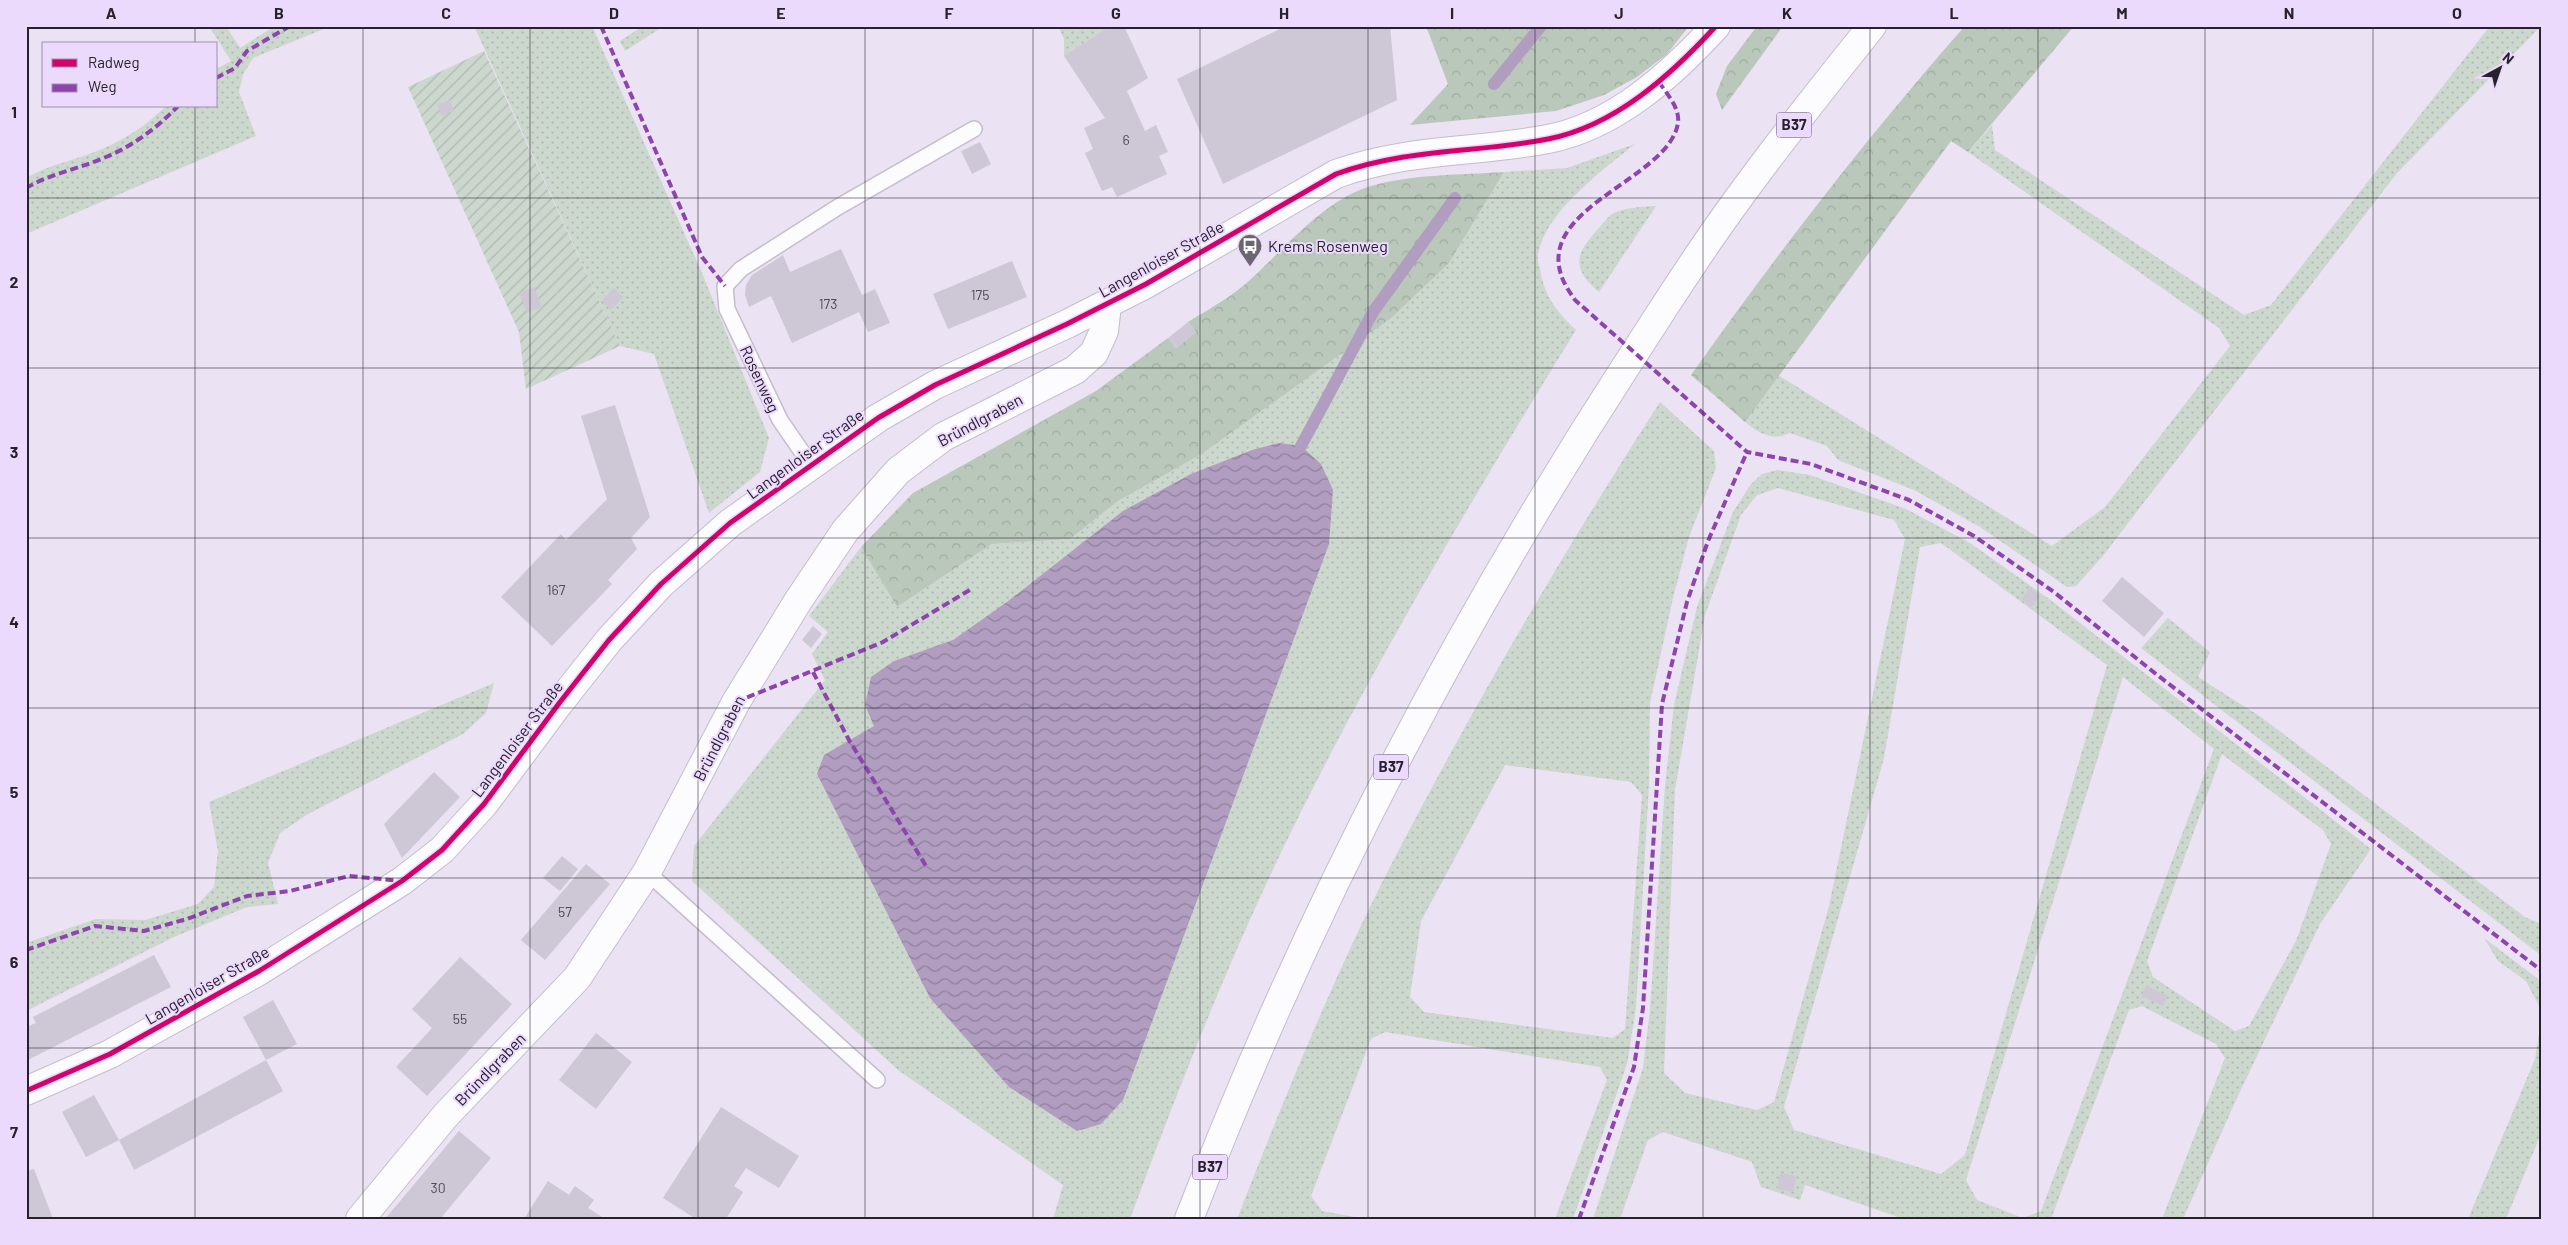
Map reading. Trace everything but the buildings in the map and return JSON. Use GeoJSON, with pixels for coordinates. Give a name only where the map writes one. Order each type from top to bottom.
{"type":"FeatureCollection","features":[{"type":"Feature","properties":{"kind":"street","name":"Langenloiser Straße"},"geometry":{"type":"LineString","coordinates":[[26,1091],[110,1054],[259,971],[402,880],[442,850],[484,804],[609,640],[662,584],[730,523],[878,418],[935,385],[1107,305],[1315,184],[1364,164],[1405,155],[1549,139],[1585,128],[1652,87],[1697,47],[1716,26]]}},
{"type":"Feature","properties":{"kind":"street","name":"B37"},"geometry":{"type":"LineString","coordinates":[[1189,1219],[1274,1012],[1349,849],[1408,733],[1488,591],[1581,436],[1719,226],[1802,113],[1872,26]]}},
{"type":"Feature","properties":{"kind":"street","name":"Bründlgraben"},"geometry":{"type":"LineString","coordinates":[[360,1219],[446,1115],[577,978],[647,872],[736,702],[798,601],[845,531],[898,471],[944,437],[1075,370],[1094,353],[1104,331],[1107,305]]}},
{"type":"Feature","properties":{"kind":"lane","name":"Rosenweg"},"geometry":{"type":"LineString","coordinates":[[811,465],[780,420],[727,309],[725,286],[741,269],[830,212],[974,128]]}},
{"type":"Feature","properties":{"kind":"lane"},"geometry":{"type":"LineString","coordinates":[[647,872],[877,1080]]}},
{"type":"Feature","properties":{"kind":"shaded area"},"geometry":{"type":"Polygon","coordinates":[[[209,26],[226,26],[240,48],[275,26],[331,26],[253,58],[243,74],[239,92],[256,136],[26,234],[26,178],[44,169],[93,153],[120,141],[152,119],[164,108],[218,108],[218,68],[231,61],[209,26]]]}},
{"type":"Feature","properties":{"kind":"shaded area"},"geometry":{"type":"Polygon","coordinates":[[[474,26],[592,26],[702,273],[769,438],[760,472],[709,513],[654,354],[620,346],[474,26]]]}},
{"type":"Feature","properties":{"kind":"shaded area"},"geometry":{"type":"Polygon","coordinates":[[[643,26],[664,26],[625,51],[620,41],[643,26]]]}},
{"type":"Feature","properties":{"kind":"shaded area"},"geometry":{"type":"Polygon","coordinates":[[[1058,26],[1110,26],[1064,56],[1064,39],[1058,26]]]}},
{"type":"Feature","properties":{"kind":"shaded area"},"geometry":{"type":"Polygon","coordinates":[[[2490,26],[2541,26],[2397,173],[2102,557],[2076,586],[2067,587],[1980,527],[1914,490],[1838,460],[1827,446],[1790,433],[1777,436],[1766,435],[1745,422],[1778,375],[2052,546],[2105,507],[2230,346],[2219,328],[1968,152],[1992,125],[1995,150],[2244,315],[2271,305],[2490,26]]]}},
{"type":"Feature","properties":{"kind":"shaded area"},"geometry":{"type":"Polygon","coordinates":[[[484,51],[620,346],[526,389],[519,332],[408,87],[484,51]]]}},
{"type":"Feature","properties":{"kind":"shaded area"},"geometry":{"type":"Polygon","coordinates":[[[1635,144],[1592,179],[1564,207],[1552,222],[1543,238],[1538,254],[1542,279],[1552,303],[1576,330],[1406,615],[1312,790],[1237,948],[1171,1110],[1130,1219],[1053,1219],[1063,1185],[898,1070],[692,881],[694,846],[825,680],[812,654],[828,632],[809,616],[861,547],[897,607],[992,544],[1070,539],[1118,501],[1200,455],[1449,263],[1504,172],[1567,168],[1635,144]]]}},
{"type":"Feature","properties":{"kind":"shaded area"},"geometry":{"type":"Polygon","coordinates":[[[1656,206],[1599,292],[1590,284],[1580,269],[1579,261],[1581,254],[1590,238],[1614,213],[1629,208],[1656,206]]]}},
{"type":"Feature","properties":{"kind":"shaded area"},"geometry":{"type":"Polygon","coordinates":[[[1660,402],[1714,451],[1716,468],[1689,537],[1673,598],[1650,703],[1649,785],[1636,1008],[1627,1064],[1573,1219],[1555,1219],[1607,1080],[1600,1067],[1385,1032],[1371,1039],[1311,1196],[1322,1211],[1366,1219],[1237,1219],[1315,1028],[1357,934],[1403,842],[1495,674],[1559,564],[1660,402]],[[1505,765],[1421,921],[1410,997],[1424,1012],[1613,1038],[1625,1029],[1642,795],[1631,782],[1505,765]]]}},
{"type":"Feature","properties":{"kind":"shaded area"},"geometry":{"type":"Polygon","coordinates":[[[1777,470],[1810,475],[1906,509],[1970,543],[2049,599],[2371,849],[2320,924],[2236,1100],[2183,1219],[2162,1219],[2225,1058],[2216,1044],[2142,1006],[2129,1010],[2051,1219],[1904,1219],[1805,1185],[1800,1200],[1761,1187],[1752,1162],[1663,1132],[1648,1140],[1620,1219],[1593,1219],[1643,1068],[1650,1010],[1665,786],[1674,705],[1697,607],[1733,512],[1751,484],[1762,474],[1777,470]],[[1778,488],[1757,495],[1741,515],[1705,615],[1675,790],[1664,1073],[1685,1093],[1757,1110],[1774,1102],[1829,906],[1905,539],[1894,520],[1778,488]],[[1941,543],[1920,547],[1884,758],[1784,1107],[1794,1130],[1941,1174],[1965,1155],[2107,665],[1941,543]],[[2123,677],[1966,1180],[1977,1200],[2023,1218],[2041,1211],[2214,749],[2123,677]],[[2222,754],[2147,961],[2153,977],[2235,1031],[2249,1026],[2296,941],[2331,844],[2323,830],[2222,754]]]}},
{"type":"Feature","properties":{"kind":"shaded area"},"geometry":{"type":"Polygon","coordinates":[[[2168,618],[2210,652],[2198,677],[2261,717],[2525,917],[2542,924],[2542,956],[2141,648],[2168,618]]]}},
{"type":"Feature","properties":{"kind":"shaded area"},"geometry":{"type":"Polygon","coordinates":[[[494,683],[486,713],[463,734],[308,814],[280,833],[268,863],[278,904],[247,907],[174,937],[26,1011],[26,943],[96,919],[145,920],[198,904],[214,887],[218,851],[209,802],[494,683]]]}},
{"type":"Feature","properties":{"kind":"shaded area"},"geometry":{"type":"Polygon","coordinates":[[[2484,938],[2542,982],[2542,1012],[2526,981],[2498,961],[2484,938]]]}},
{"type":"Feature","properties":{"kind":"shaded area"},"geometry":{"type":"Polygon","coordinates":[[[2542,1014],[2542,1131],[2506,1219],[2468,1219],[2535,1059],[2542,1014]]]}},
{"type":"Feature","properties":{"kind":"green space"},"geometry":{"type":"Polygon","coordinates":[[[1426,26],[1689,26],[1667,54],[1637,77],[1604,95],[1556,111],[1410,125],[1448,84],[1426,26]]]}},
{"type":"Feature","properties":{"kind":"green space"},"geometry":{"type":"Polygon","coordinates":[[[1757,26],[1783,26],[1722,110],[1716,94],[1727,66],[1757,26]]]}},
{"type":"Feature","properties":{"kind":"green space"},"geometry":{"type":"Polygon","coordinates":[[[1965,26],[2074,26],[1968,152],[1951,141],[1745,422],[1691,375],[1823,197],[1928,68],[1965,26]]]}},
{"type":"Feature","properties":{"kind":"green space"},"geometry":{"type":"Polygon","coordinates":[[[1504,172],[1449,263],[1391,318],[1200,455],[1118,501],[1070,539],[992,544],[897,607],[861,547],[913,493],[1096,391],[1168,338],[1176,348],[1196,332],[1188,322],[1237,291],[1306,226],[1337,202],[1371,186],[1403,179],[1504,172]]]}},
{"type":"Feature","properties":{"kind":"water"},"geometry":{"type":"Polygon","coordinates":[[[1279,443],[1301,446],[1321,464],[1333,490],[1329,544],[1123,1100],[1101,1124],[1077,1131],[1009,1087],[930,998],[817,774],[824,755],[874,726],[865,705],[871,677],[894,661],[953,640],[1007,602],[1123,511],[1191,474],[1252,450],[1279,443]]]}},
{"type":"Feature","properties":{"kind":"waterway"},"geometry":{"type":"LineString","coordinates":[[1494,84],[1541,26]]}},
{"type":"Feature","properties":{"kind":"waterway"},"geometry":{"type":"LineString","coordinates":[[1301,446],[1373,312],[1455,198]]}},
{"type":"Feature","properties":{"kind":"marked path"},"geometry":{"type":"LineString","coordinates":[[218,77],[235,68],[247,51],[290,26]]}},
{"type":"Feature","properties":{"kind":"marked path"},"geometry":{"type":"LineString","coordinates":[[601,26],[702,257],[725,286]]}},
{"type":"Feature","properties":{"kind":"marked path"},"geometry":{"type":"LineString","coordinates":[[1659,82],[1675,107],[1678,123],[1669,143],[1652,161],[1583,213],[1567,233],[1559,255],[1563,280],[1575,300],[1747,452],[1811,464],[1909,500],[1974,536],[2054,592],[2156,674],[2542,971]]}},
{"type":"Feature","properties":{"kind":"marked path"},"geometry":{"type":"LineString","coordinates":[[26,188],[116,153],[154,128],[176,108]]}},
{"type":"Feature","properties":{"kind":"marked path"},"geometry":{"type":"LineString","coordinates":[[1579,1219],[1634,1067],[1643,1008],[1662,704],[1687,602],[1708,541],[1747,452]]}},
{"type":"Feature","properties":{"kind":"marked path"},"geometry":{"type":"LineString","coordinates":[[736,702],[883,642],[973,588]]}},
{"type":"Feature","properties":{"kind":"marked path"},"geometry":{"type":"LineString","coordinates":[[813,672],[849,740],[926,866]]}},
{"type":"Feature","properties":{"kind":"marked path"},"geometry":{"type":"LineString","coordinates":[[26,950],[95,926],[144,931],[187,919],[247,896],[290,891],[349,876],[402,881]]}},
{"type":"Feature","properties":{"kind":"cycle path"},"geometry":{"type":"LineString","coordinates":[[26,1091],[110,1054],[259,971],[402,881],[442,850],[484,804],[609,640],[661,584],[730,523],[878,418],[935,385],[1067,324],[1146,284],[1336,174],[1363,166],[1416,155],[1548,139],[1596,123],[1619,110],[1661,80],[1716,26]]}},
{"type":"Feature","properties":{"kind":"place","name":"Krems Rosenweg"},"geometry":{"type":"Point","coordinates":[1250,267]}}]}
